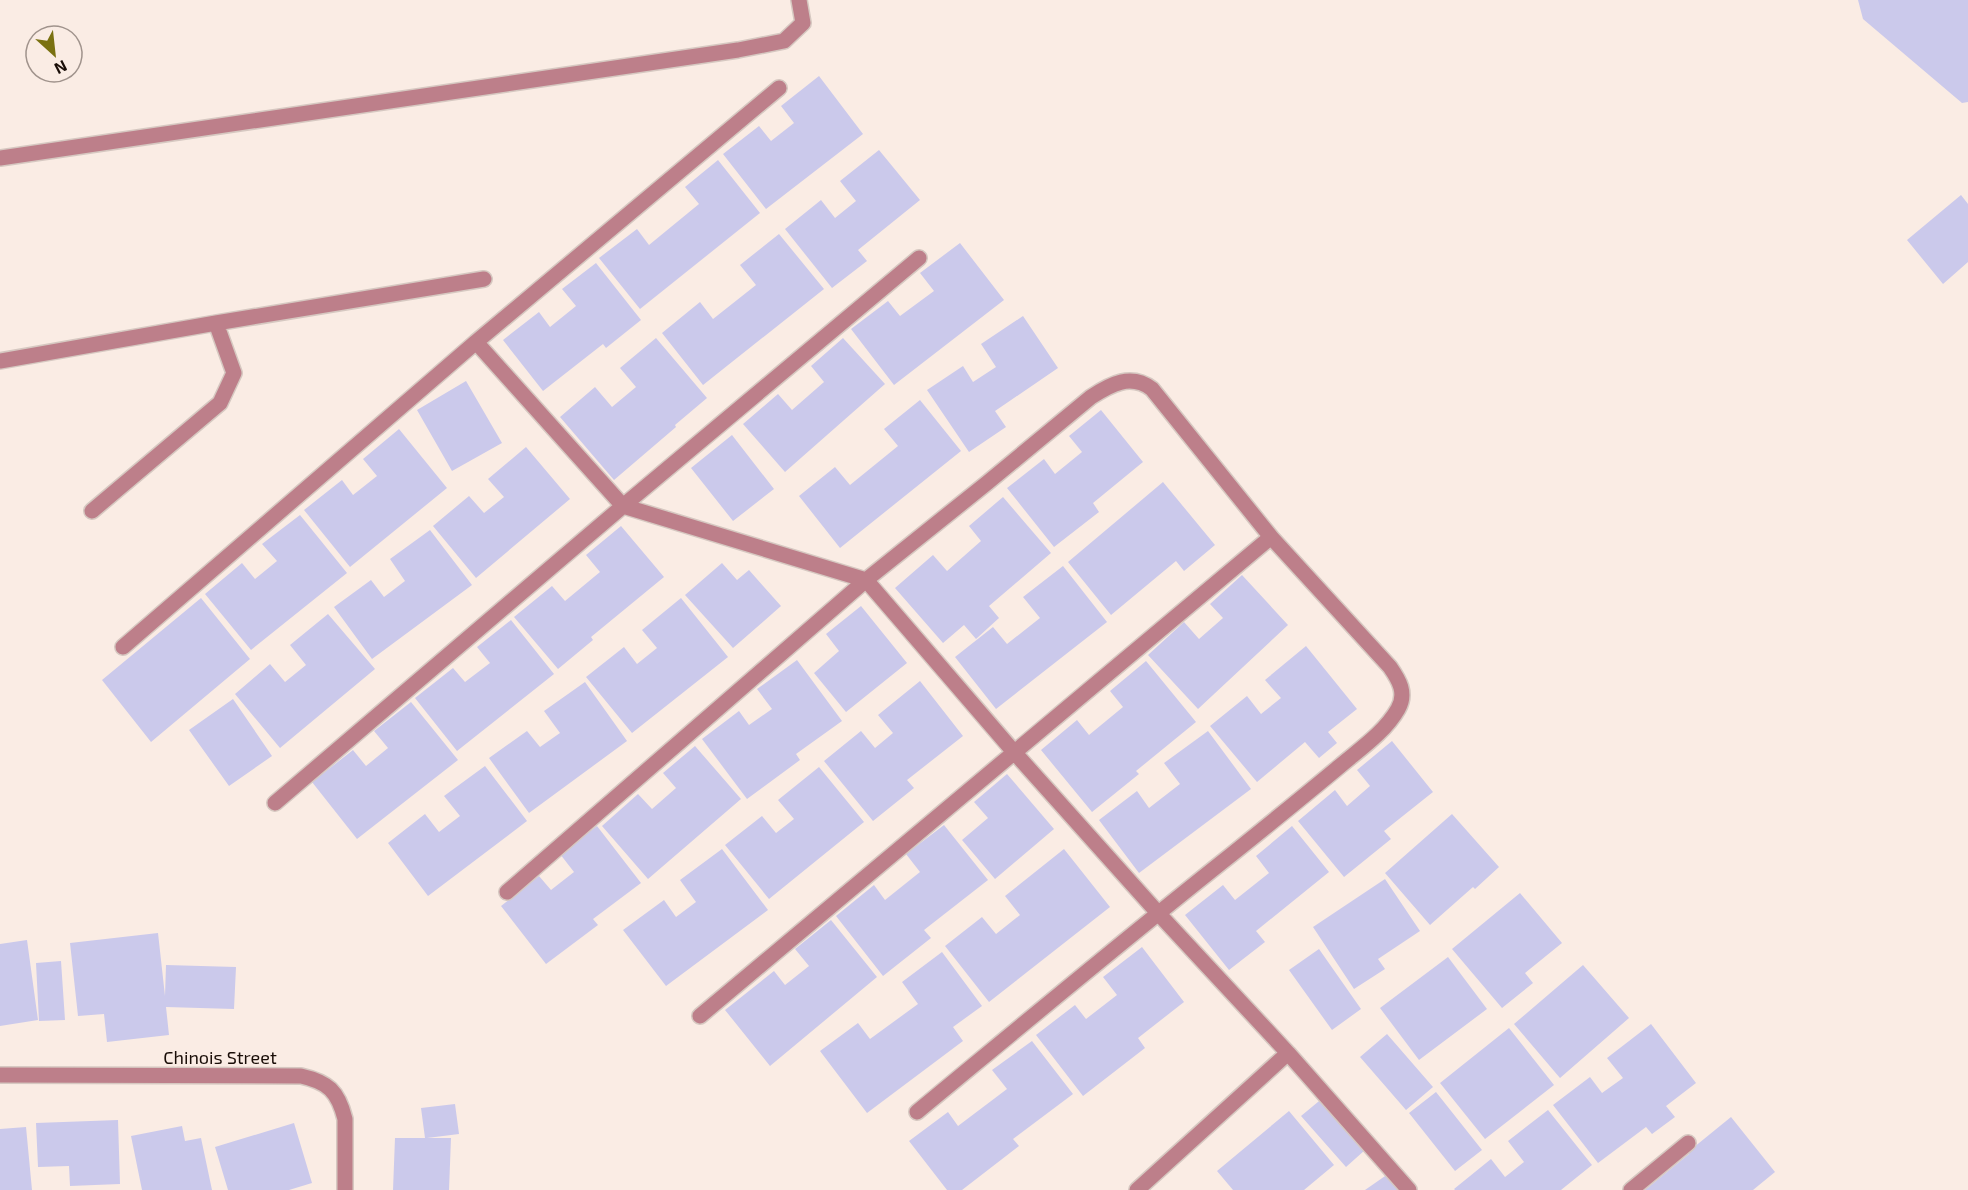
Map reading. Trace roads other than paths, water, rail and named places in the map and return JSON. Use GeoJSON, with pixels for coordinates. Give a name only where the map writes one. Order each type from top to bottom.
{"type":"FeatureCollection","features":[{"type":"Feature","properties":{"kind":"street"},"geometry":{"type":"LineString","coordinates":[[0,158],[738,50],[784,40],[803,23],[799,0]]}},
{"type":"Feature","properties":{"kind":"street"},"geometry":{"type":"LineString","coordinates":[[123,647],[476,342],[778,88]]}},
{"type":"Feature","properties":{"kind":"street"},"geometry":{"type":"LineString","coordinates":[[275,803],[623,506],[919,258]]}},
{"type":"Feature","properties":{"kind":"street"},"geometry":{"type":"LineString","coordinates":[[0,361],[484,279]]}},
{"type":"Feature","properties":{"kind":"street"},"geometry":{"type":"LineString","coordinates":[[92,511],[220,403],[234,373],[216,323]]}},
{"type":"Feature","properties":{"kind":"street"},"geometry":{"type":"LineString","coordinates":[[476,342],[623,506],[866,580],[1014,752],[1158,913],[1288,1053],[1409,1190]]}},
{"type":"Feature","properties":{"kind":"street"},"geometry":{"type":"LineString","coordinates":[[507,892],[866,580],[1091,397],[1113,384],[1132,380],[1143,382],[1152,389],[1271,537],[1390,668],[1399,680],[1402,692],[1400,706],[1377,735],[917,1112]]}},
{"type":"Feature","properties":{"kind":"street"},"geometry":{"type":"LineString","coordinates":[[700,1016],[1271,537]]}},
{"type":"Feature","properties":{"kind":"street"},"geometry":{"type":"LineString","coordinates":[[1137,1190],[1288,1053]]}},
{"type":"Feature","properties":{"kind":"street","name":"Chinois Street"},"geometry":{"type":"LineString","coordinates":[[0,1075],[301,1076],[314,1079],[332,1088],[343,1109],[345,1190]]}},
{"type":"Feature","properties":{"kind":"street"},"geometry":{"type":"LineString","coordinates":[[1630,1190],[1688,1143]]}}]}
